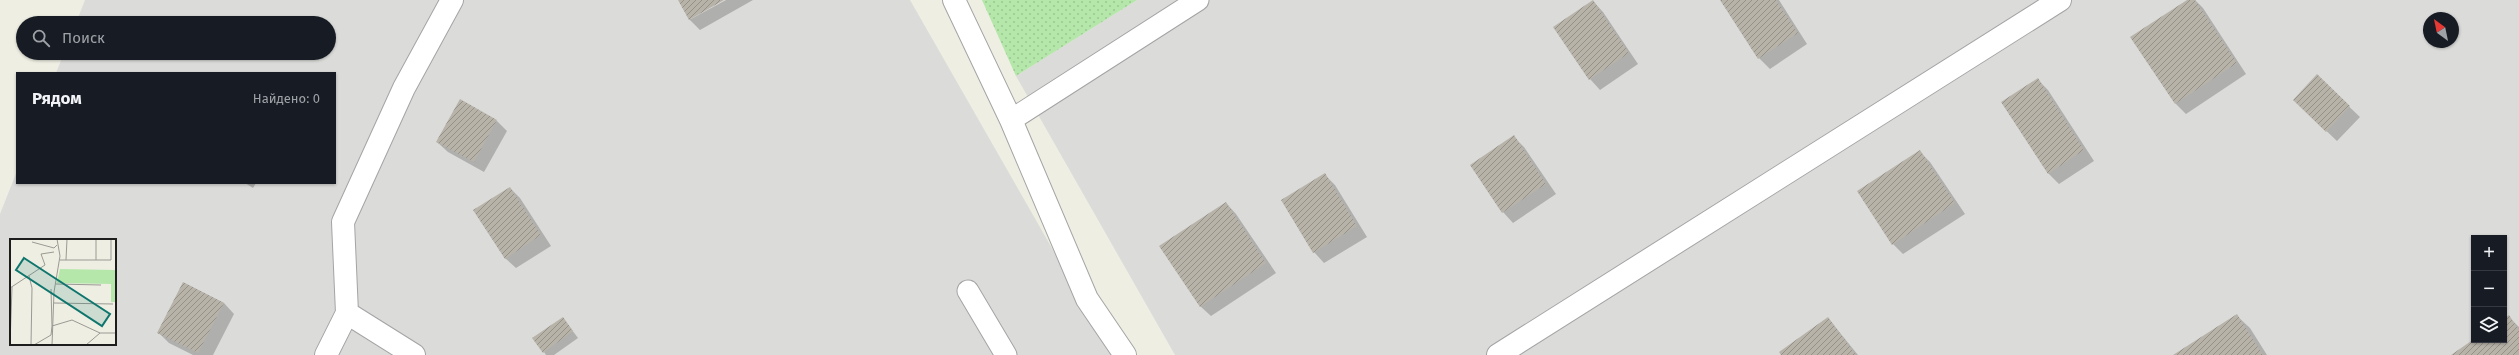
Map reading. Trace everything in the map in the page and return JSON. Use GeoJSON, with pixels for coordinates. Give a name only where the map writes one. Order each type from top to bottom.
{"type":"FeatureCollection","features":[{"type":"Feature","properties":{"kind":"street"},"geometry":{"type":"LineString","coordinates":[[326,355],[346,313],[343,222],[404,88],[452,0]]}},
{"type":"Feature","properties":{"kind":"street"},"geometry":{"type":"LineString","coordinates":[[954,0],[1011,120],[1088,299],[1125,355]]}},
{"type":"Feature","properties":{"kind":"street"},"geometry":{"type":"LineString","coordinates":[[1498,355],[2060,0]]}},
{"type":"Feature","properties":{"kind":"street"},"geometry":{"type":"LineString","coordinates":[[346,313],[414,355]]}},
{"type":"Feature","properties":{"kind":"lane"},"geometry":{"type":"LineString","coordinates":[[1011,120],[1198,0]]}},
{"type":"Feature","properties":{"kind":"lane"},"geometry":{"type":"LineString","coordinates":[[968,291],[1006,355]]}},
{"type":"Feature","properties":{"kind":"shaded area"},"geometry":{"type":"Polygon","coordinates":[[[85,0],[910,0],[1113,355],[0,355],[0,214],[16,174],[16,184],[336,184],[336,72],[56,72],[61,60],[336,60],[336,16],[79,16],[85,0]]]}},
{"type":"Feature","properties":{"kind":"shaded area"},"geometry":{"type":"Polygon","coordinates":[[[1137,0],[2519,0],[2519,355],[1175,355],[1016,76],[1137,0]]]}},
{"type":"Feature","properties":{"kind":"green space"},"geometry":{"type":"Polygon","coordinates":[[[982,0],[1137,0],[1016,76],[982,0]]]}},
{"type":"Feature","properties":{"kind":"building"},"geometry":{"type":"Polygon","coordinates":[[[678,0],[724,0],[689,20],[678,0]]]}},
{"type":"Feature","properties":{"kind":"building"},"geometry":{"type":"Polygon","coordinates":[[[1593,0],[1629,53],[1589,80],[1553,27],[1593,0]]]}},
{"type":"Feature","properties":{"kind":"building"},"geometry":{"type":"Polygon","coordinates":[[[1720,0],[1776,0],[1798,33],[1758,59],[1720,0]]]}},
{"type":"Feature","properties":{"kind":"building"},"geometry":{"type":"Polygon","coordinates":[[[2187,0],[2195,0],[2237,63],[2175,104],[2130,37],[2187,0]]]}},
{"type":"Feature","properties":{"kind":"building"},"geometry":{"type":"Polygon","coordinates":[[[2317,74],[2350,106],[2326,132],[2293,100],[2317,74]]]}},
{"type":"Feature","properties":{"kind":"building"},"geometry":{"type":"Polygon","coordinates":[[[2038,78],[2084,150],[2048,174],[2001,102],[2038,78]]]}},
{"type":"Feature","properties":{"kind":"building"},"geometry":{"type":"Polygon","coordinates":[[[460,99],[497,120],[474,162],[436,142],[460,99]]]}},
{"type":"Feature","properties":{"kind":"building"},"geometry":{"type":"Polygon","coordinates":[[[1514,135],[1546,184],[1502,213],[1470,165],[1514,135]]]}},
{"type":"Feature","properties":{"kind":"building"},"geometry":{"type":"Polygon","coordinates":[[[1920,150],[1955,203],[1892,245],[1857,191],[1920,150]]]}},
{"type":"Feature","properties":{"kind":"building"},"geometry":{"type":"Polygon","coordinates":[[[1325,173],[1357,226],[1313,253],[1281,200],[1325,173]]]}},
{"type":"Feature","properties":{"kind":"building"},"geometry":{"type":"Polygon","coordinates":[[[510,187],[541,235],[505,259],[473,210],[510,187]]]}},
{"type":"Feature","properties":{"kind":"building"},"geometry":{"type":"Polygon","coordinates":[[[1226,202],[1266,263],[1200,307],[1159,246],[1226,202]]]}},
{"type":"Feature","properties":{"kind":"building"},"geometry":{"type":"Polygon","coordinates":[[[183,282],[224,303],[198,353],[157,333],[183,282]]]}},
{"type":"Feature","properties":{"kind":"building"},"geometry":{"type":"Polygon","coordinates":[[[2237,314],[2263,355],[2173,355],[2237,314]]]}},
{"type":"Feature","properties":{"kind":"building"},"geometry":{"type":"Polygon","coordinates":[[[2509,315],[2519,330],[2519,355],[2451,355],[2471,341],[2471,343],[2507,343],[2507,317],[2509,315]]]}},
{"type":"Feature","properties":{"kind":"building"},"geometry":{"type":"Polygon","coordinates":[[[563,317],[573,331],[543,353],[532,338],[563,317]]]}},
{"type":"Feature","properties":{"kind":"building"},"geometry":{"type":"Polygon","coordinates":[[[1828,317],[1856,355],[1781,355],[1779,352],[1828,317]]]}}]}
